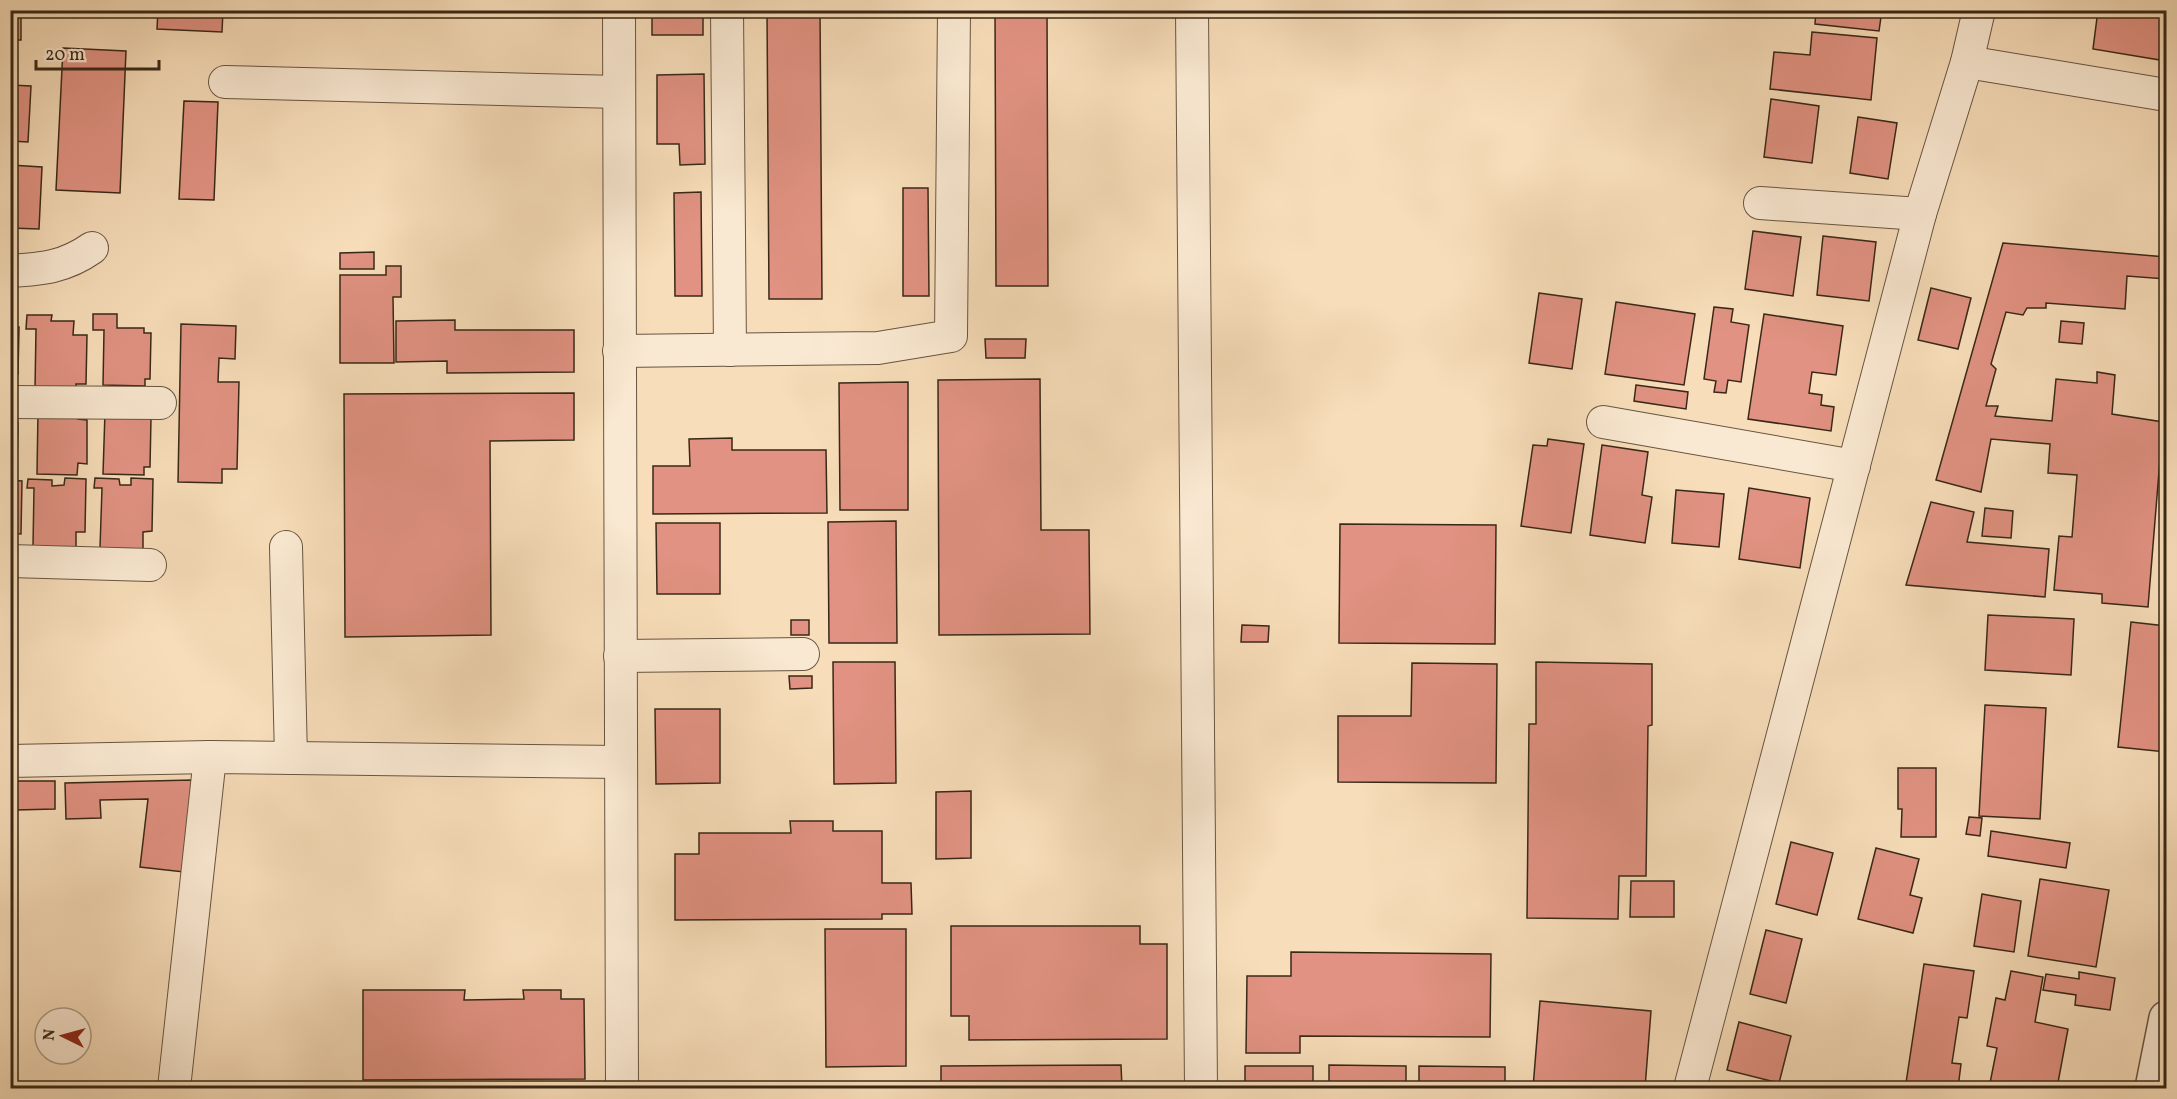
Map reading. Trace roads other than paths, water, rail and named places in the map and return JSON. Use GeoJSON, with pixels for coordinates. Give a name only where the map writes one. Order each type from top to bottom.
{"type":"FeatureCollection","features":[{"type":"Feature","properties":{"kind":"street"},"geometry":{"type":"LineString","coordinates":[[619,10],[622,1089]]}},
{"type":"Feature","properties":{"kind":"street"},"geometry":{"type":"LineString","coordinates":[[727,10],[730,350]]}},
{"type":"Feature","properties":{"kind":"street"},"geometry":{"type":"LineString","coordinates":[[619,351],[878,348],[951,336],[954,10]]}},
{"type":"Feature","properties":{"kind":"street"},"geometry":{"type":"LineString","coordinates":[[1192,10],[1201,1089]]}},
{"type":"Feature","properties":{"kind":"street"},"geometry":{"type":"LineString","coordinates":[[1690,1089],[1920,214],[1967,62],[1979,10]]}},
{"type":"Feature","properties":{"kind":"street"},"geometry":{"type":"LineString","coordinates":[[1967,62],[2166,94]]}},
{"type":"Feature","properties":{"kind":"street"},"geometry":{"type":"LineString","coordinates":[[225,82],[618,92]]}},
{"type":"Feature","properties":{"kind":"street"},"geometry":{"type":"LineString","coordinates":[[1760,203],[1920,214]]}},
{"type":"Feature","properties":{"kind":"street"},"geometry":{"type":"LineString","coordinates":[[10,271],[36,269],[74,260],[92,248]]}},
{"type":"Feature","properties":{"kind":"street"},"geometry":{"type":"LineString","coordinates":[[10,402],[160,403]]}},
{"type":"Feature","properties":{"kind":"street"},"geometry":{"type":"LineString","coordinates":[[1603,422],[1854,466]]}},
{"type":"Feature","properties":{"kind":"street"},"geometry":{"type":"LineString","coordinates":[[286,547],[291,758]]}},
{"type":"Feature","properties":{"kind":"street"},"geometry":{"type":"LineString","coordinates":[[10,561],[150,565]]}},
{"type":"Feature","properties":{"kind":"street"},"geometry":{"type":"LineString","coordinates":[[620,656],[803,654]]}},
{"type":"Feature","properties":{"kind":"street"},"geometry":{"type":"LineString","coordinates":[[10,761],[210,757],[620,762]]}},
{"type":"Feature","properties":{"kind":"street"},"geometry":{"type":"LineString","coordinates":[[174,1089],[210,757]]}},
{"type":"Feature","properties":{"kind":"street"},"geometry":{"type":"LineString","coordinates":[[2152,1089],[2166,1018]]}}]}
